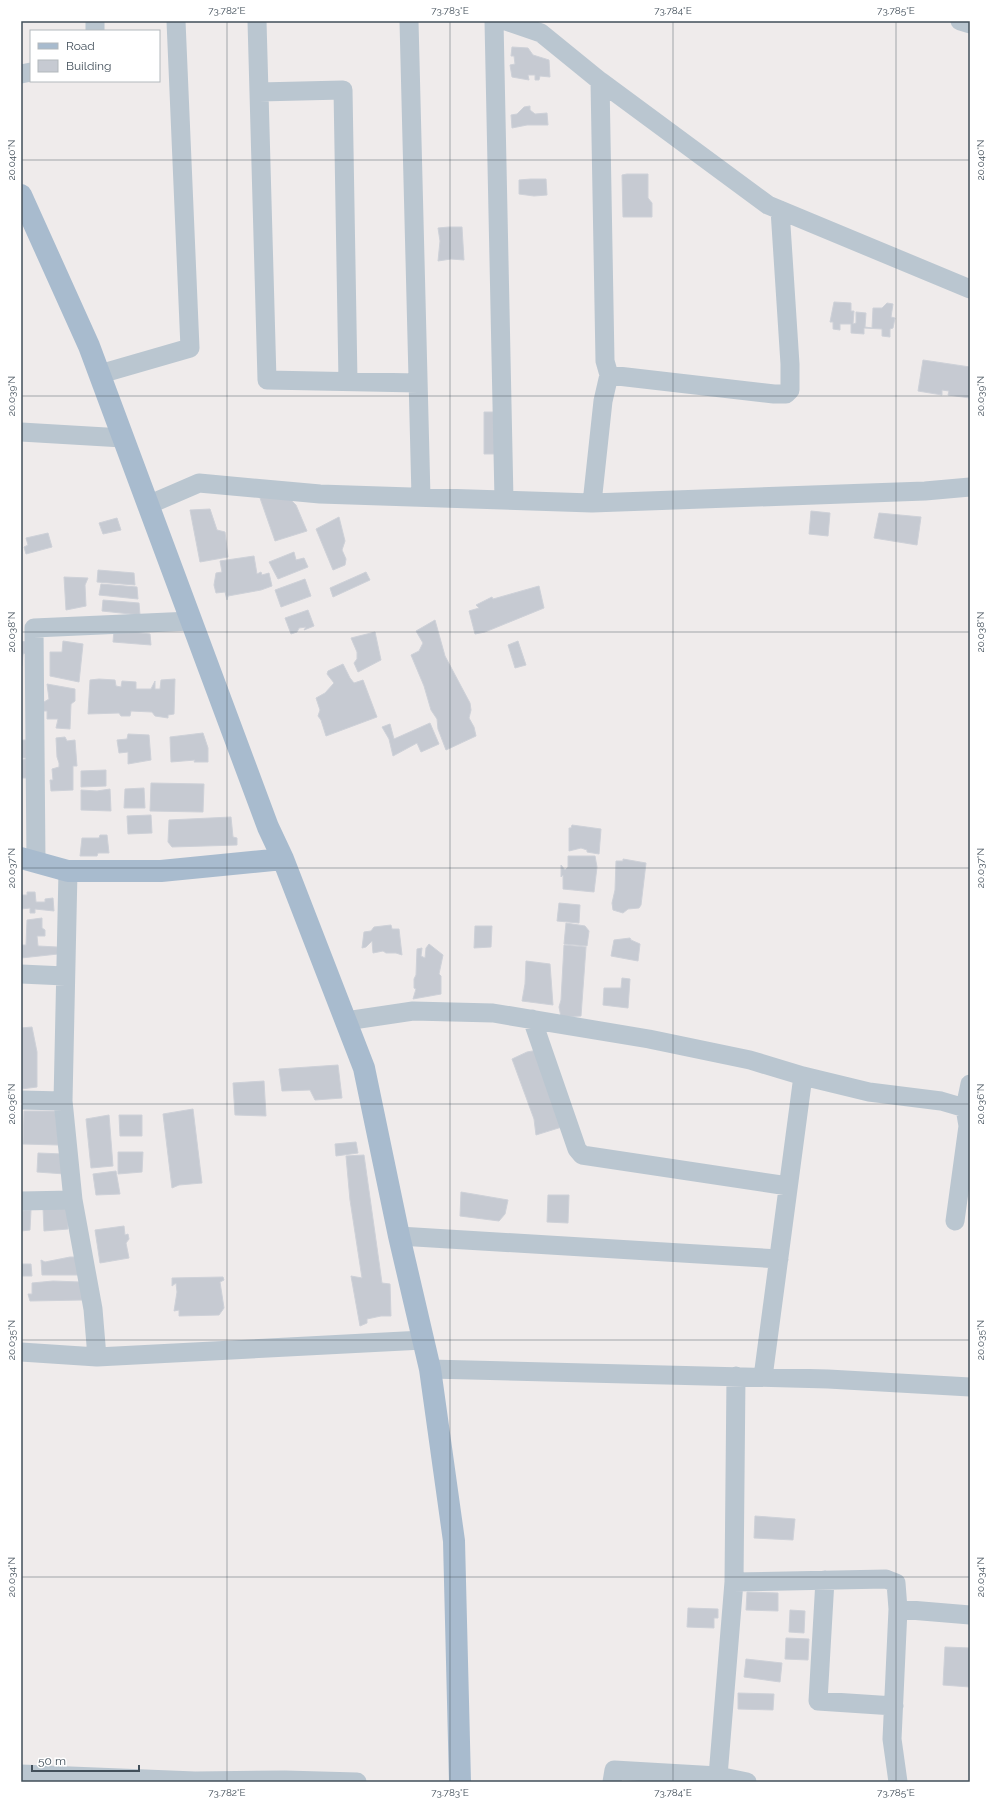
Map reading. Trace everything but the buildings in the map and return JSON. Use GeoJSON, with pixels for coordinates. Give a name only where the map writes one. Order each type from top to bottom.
{"type":"FeatureCollection","features":[{"type":"Feature","properties":{"kind":"main road"},"geometry":{"type":"LineString","coordinates":[[21,195],[89,346],[268,827],[283,859],[364,1068],[399,1236],[430,1369],[454,1541],[460,1782]]}},
{"type":"Feature","properties":{"kind":"main road"},"geometry":{"type":"LineString","coordinates":[[28,860],[68,871],[161,871],[283,859]]}},
{"type":"Feature","properties":{"kind":"street"},"geometry":{"type":"LineString","coordinates":[[100,374],[190,348],[176,21]]}},
{"type":"Feature","properties":{"kind":"street"},"geometry":{"type":"LineString","coordinates":[[257,21],[267,380],[418,383]]}},
{"type":"Feature","properties":{"kind":"street"},"geometry":{"type":"LineString","coordinates":[[409,21],[421,498]]}},
{"type":"Feature","properties":{"kind":"street"},"geometry":{"type":"LineString","coordinates":[[494,21],[504,500]]}},
{"type":"Feature","properties":{"kind":"street"},"geometry":{"type":"LineString","coordinates":[[506,21],[541,33],[600,81],[762,200],[780,210],[970,289]]}},
{"type":"Feature","properties":{"kind":"street"},"geometry":{"type":"LineString","coordinates":[[960,21],[970,24]]}},
{"type":"Feature","properties":{"kind":"street"},"geometry":{"type":"LineString","coordinates":[[592,503],[603,401],[609,375],[606,360],[600,81]]}},
{"type":"Feature","properties":{"kind":"street"},"geometry":{"type":"LineString","coordinates":[[259,92],[343,90],[348,381]]}},
{"type":"Feature","properties":{"kind":"street"},"geometry":{"type":"LineString","coordinates":[[609,375],[786,394],[790,390],[790,364],[780,210]]}},
{"type":"Feature","properties":{"kind":"street"},"geometry":{"type":"LineString","coordinates":[[21,432],[123,438]]}},
{"type":"Feature","properties":{"kind":"street"},"geometry":{"type":"LineString","coordinates":[[148,505],[199,483],[320,494],[592,503],[925,491],[970,487]]}},
{"type":"Feature","properties":{"kind":"street"},"geometry":{"type":"LineString","coordinates":[[28,860],[34,628],[191,621]]}},
{"type":"Feature","properties":{"kind":"street"},"geometry":{"type":"LineString","coordinates":[[68,871],[63,1101],[74,1200],[93,1309],[97,1357]]}},
{"type":"Feature","properties":{"kind":"street"},"geometry":{"type":"LineString","coordinates":[[21,974],[65,976]]}},
{"type":"Feature","properties":{"kind":"street"},"geometry":{"type":"LineString","coordinates":[[346,1022],[413,1011],[493,1013],[649,1039],[750,1060],[803,1076],[870,1092],[941,1101],[964,1108]]}},
{"type":"Feature","properties":{"kind":"street"},"geometry":{"type":"LineString","coordinates":[[532,1019],[577,1149],[582,1155],[788,1186]]}},
{"type":"Feature","properties":{"kind":"street"},"geometry":{"type":"LineString","coordinates":[[764,1377],[803,1076]]}},
{"type":"Feature","properties":{"kind":"street"},"geometry":{"type":"LineString","coordinates":[[955,1221],[968,1126],[964,1108],[970,1084]]}},
{"type":"Feature","properties":{"kind":"street"},"geometry":{"type":"LineString","coordinates":[[21,1100],[63,1101]]}},
{"type":"Feature","properties":{"kind":"street"},"geometry":{"type":"LineString","coordinates":[[21,1201],[74,1200]]}},
{"type":"Feature","properties":{"kind":"street"},"geometry":{"type":"LineString","coordinates":[[399,1236],[779,1258]]}},
{"type":"Feature","properties":{"kind":"street"},"geometry":{"type":"LineString","coordinates":[[21,1352],[97,1357],[423,1340]]}},
{"type":"Feature","properties":{"kind":"street"},"geometry":{"type":"LineString","coordinates":[[430,1369],[828,1379],[970,1387]]}},
{"type":"Feature","properties":{"kind":"street"},"geometry":{"type":"LineString","coordinates":[[718,1776],[734,1582],[736,1376]]}},
{"type":"Feature","properties":{"kind":"street"},"geometry":{"type":"LineString","coordinates":[[734,1582],[886,1579],[896,1583],[898,1609],[892,1739],[898,1782]]}},
{"type":"Feature","properties":{"kind":"street"},"geometry":{"type":"LineString","coordinates":[[825,1580],[818,1701],[894,1706]]}},
{"type":"Feature","properties":{"kind":"street"},"geometry":{"type":"LineString","coordinates":[[898,1609],[970,1615]]}},
{"type":"Feature","properties":{"kind":"street"},"geometry":{"type":"LineString","coordinates":[[612,1782],[614,1770],[696,1778],[718,1776],[747,1782]]}},
{"type":"Feature","properties":{"kind":"street"},"geometry":{"type":"LineString","coordinates":[[21,1774],[195,1781],[358,1782]]}}]}
